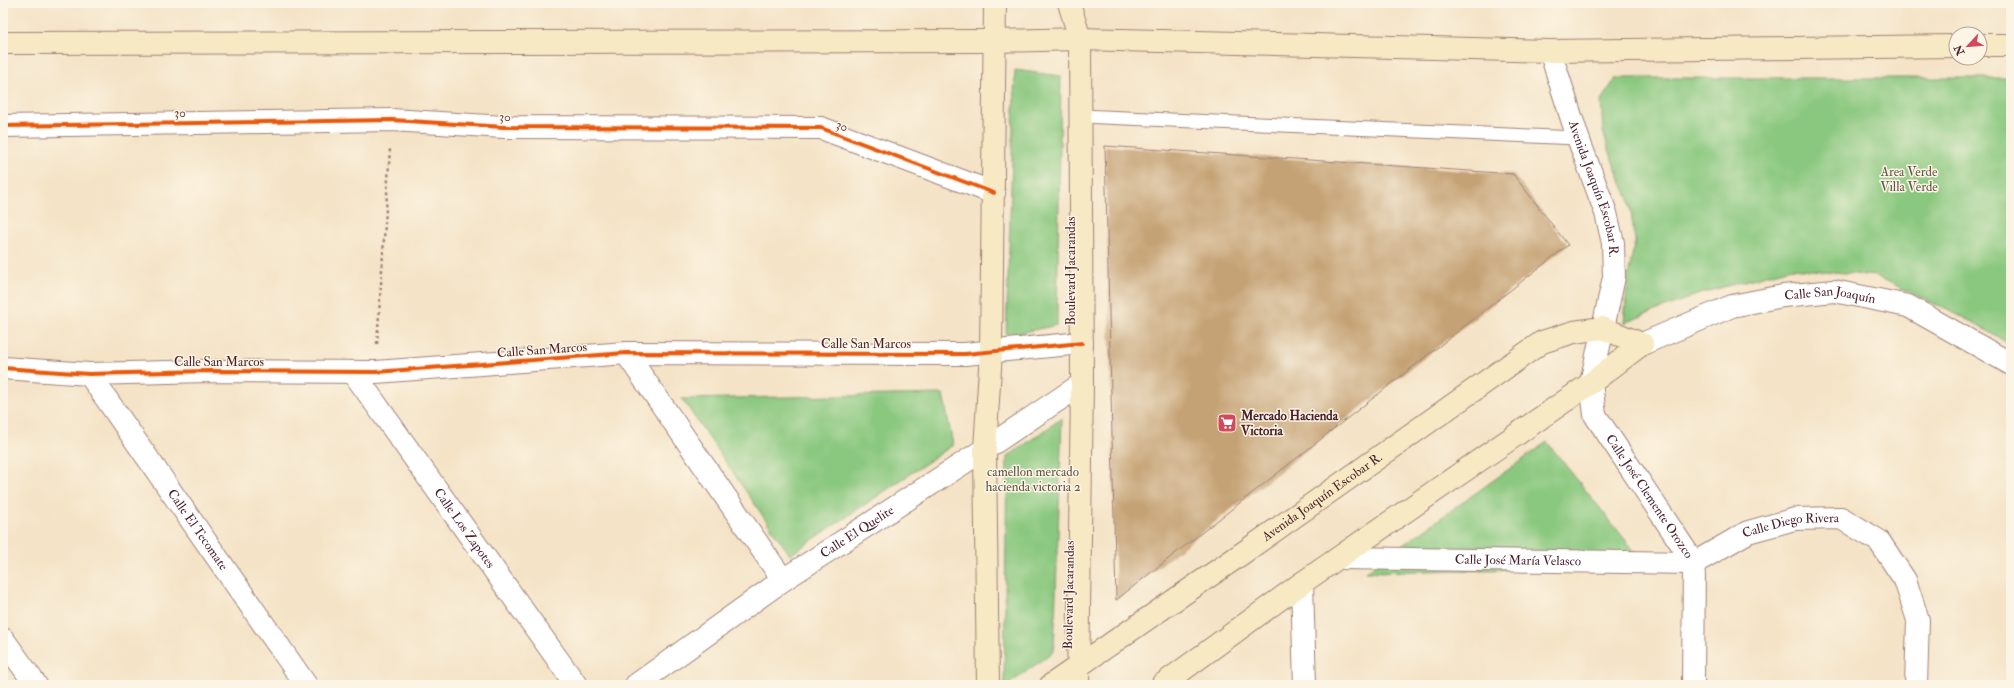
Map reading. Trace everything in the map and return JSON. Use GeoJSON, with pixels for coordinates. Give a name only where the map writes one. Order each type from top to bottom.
{"type":"FeatureCollection","features":[{"type":"Feature","properties":{"kind":"main road"},"geometry":{"type":"LineString","coordinates":[[988,685],[985,449],[991,352],[996,41],[995,3]]}},
{"type":"Feature","properties":{"kind":"main road","name":"Boulevard Jacarandas"},"geometry":{"type":"LineString","coordinates":[[1069,3],[1080,39],[1082,384],[1078,675]]}},
{"type":"Feature","properties":{"kind":"main road"},"geometry":{"type":"LineString","coordinates":[[3,43],[996,41],[1080,39],[1550,51],[1948,46]]}},
{"type":"Feature","properties":{"kind":"main road"},"geometry":{"type":"LineString","coordinates":[[1988,45],[2011,45]]}},
{"type":"Feature","properties":{"kind":"main road","name":"Avenida Joaquín Escobar R."},"geometry":{"type":"LineString","coordinates":[[1051,685],[1078,675],[1240,555],[1542,342],[1574,332],[1602,328],[1642,344]]}},
{"type":"Feature","properties":{"kind":"main road"},"geometry":{"type":"LineString","coordinates":[[1162,685],[1302,583],[1341,558],[1591,383],[1642,344]]}},
{"type":"Feature","properties":{"kind":"street","name":"Avenida Joaquín Escobar R."},"geometry":{"type":"LineString","coordinates":[[1550,51],[1578,138],[1606,213],[1613,243],[1614,277],[1591,383]]}},
{"type":"Feature","properties":{"kind":"street","name":"30"},"geometry":{"type":"LineString","coordinates":[[3,126],[392,120],[504,127],[821,128],[994,193]]}},
{"type":"Feature","properties":{"kind":"street","name":"Calle San Joaquín"},"geometry":{"type":"LineString","coordinates":[[1642,344],[1732,306],[1783,296],[1834,291],[1908,306],[2011,364]]}},
{"type":"Feature","properties":{"kind":"street","name":"Calle San Marcos"},"geometry":{"type":"LineString","coordinates":[[3,368],[89,374],[207,371],[376,372],[626,353],[965,354],[1082,343]]}},
{"type":"Feature","properties":{"kind":"street"},"geometry":{"type":"LineString","coordinates":[[626,353],[783,580]]}},
{"type":"Feature","properties":{"kind":"street","name":"Calle Los Zapotes"},"geometry":{"type":"LineString","coordinates":[[353,372],[576,685]]}},
{"type":"Feature","properties":{"kind":"street","name":"Calle El Tecomate"},"geometry":{"type":"LineString","coordinates":[[89,374],[306,685]]}},
{"type":"Feature","properties":{"kind":"street","name":"Calle José Clemente Orozco"},"geometry":{"type":"LineString","coordinates":[[1591,383],[1596,415],[1694,562],[1693,685]]}},
{"type":"Feature","properties":{"kind":"street","name":"Calle El Quelite"},"geometry":{"type":"LineString","coordinates":[[636,685],[783,580],[1082,384]]}},
{"type":"Feature","properties":{"kind":"street","name":"Calle Diego Rivera"},"geometry":{"type":"LineString","coordinates":[[1694,562],[1748,532],[1795,518],[1842,518],[1879,541],[1905,580],[1918,620],[1916,685]]}},
{"type":"Feature","properties":{"kind":"street","name":"Calle José María Velasco"},"geometry":{"type":"LineString","coordinates":[[1341,558],[1694,562]]}},
{"type":"Feature","properties":{"kind":"street"},"geometry":{"type":"LineString","coordinates":[[1302,583],[1305,685]]}},
{"type":"Feature","properties":{"kind":"street"},"geometry":{"type":"LineString","coordinates":[[3,639],[36,685]]}},
{"type":"Feature","properties":{"kind":"lane"},"geometry":{"type":"LineString","coordinates":[[1081,116],[1578,138]]}},
{"type":"Feature","properties":{"kind":"path"},"geometry":{"type":"LineString","coordinates":[[376,372],[392,120]]}},
{"type":"Feature","properties":{"kind":"green space"},"geometry":{"type":"Polygon","coordinates":[[[1015,70],[1061,76],[1057,325],[1006,336],[1015,70]]]}},
{"type":"Feature","properties":{"kind":"green space","name":"Area Verde Villa Verde"},"geometry":{"type":"Polygon","coordinates":[[[1616,78],[2011,78],[2011,345],[1964,318],[1876,276],[1791,268],[1702,293],[1624,323],[1628,278],[1635,240],[1629,199],[1614,165],[1603,132],[1601,100],[1616,78]]]}},
{"type":"Feature","properties":{"kind":"green space"},"geometry":{"type":"Polygon","coordinates":[[[943,394],[953,445],[790,555],[682,399],[943,394]]]}},
{"type":"Feature","properties":{"kind":"green space","name":"camellon mercado hacienda victoria 2"},"geometry":{"type":"Polygon","coordinates":[[[1062,418],[1054,651],[1008,685],[1004,685],[1007,457],[1062,418]]]}},
{"type":"Feature","properties":{"kind":"green space"},"geometry":{"type":"Polygon","coordinates":[[[1547,442],[1647,567],[1365,572],[1547,442]]]}},
{"type":"Feature","properties":{"kind":"building","name":"Mercado Hacienda Victoria"},"geometry":{"type":"Polygon","coordinates":[[[1105,146],[1513,174],[1568,245],[1116,600],[1105,146]]]}},
{"type":"Feature","properties":{"kind":"cycle path"},"geometry":{"type":"LineString","coordinates":[[3,126],[392,120],[504,127],[821,128],[994,193]]}},
{"type":"Feature","properties":{"kind":"cycle path"},"geometry":{"type":"LineString","coordinates":[[3,368],[89,374],[207,371],[376,372],[626,353],[965,354],[1082,343]]}},
{"type":"Feature","properties":{"kind":"place","name":"Mercado Hacienda Victoria"},"geometry":{"type":"Point","coordinates":[1227,423]}}]}
